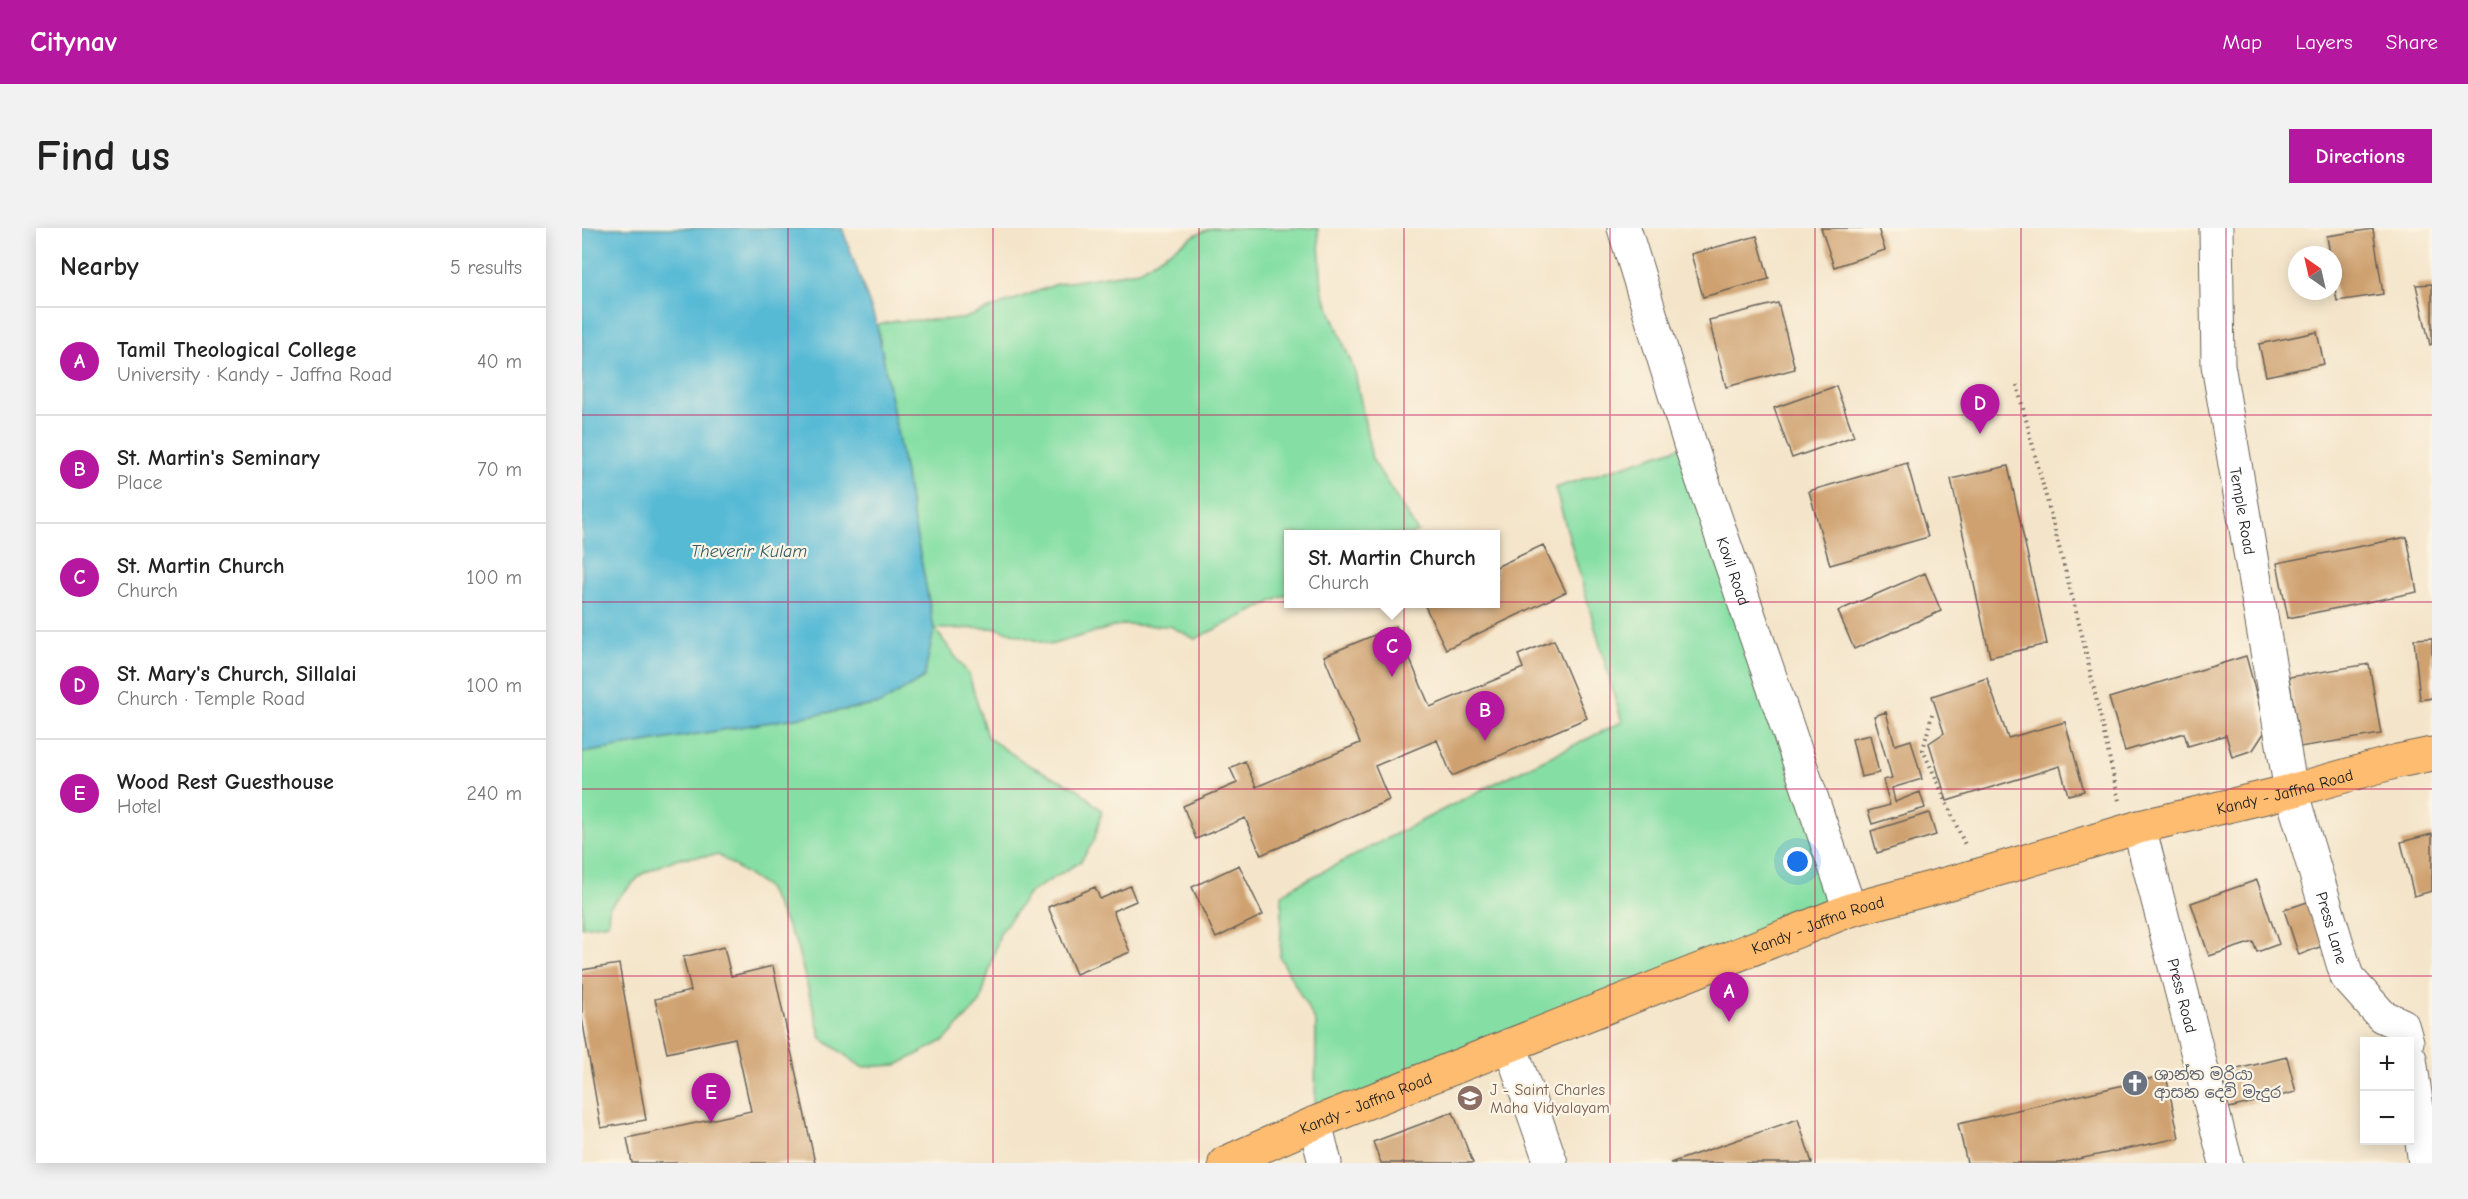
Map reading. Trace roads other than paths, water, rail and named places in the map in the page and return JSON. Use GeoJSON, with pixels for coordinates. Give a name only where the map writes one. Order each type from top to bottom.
{"type":"FeatureCollection","features":[{"type":"Feature","properties":{"kind":"highway","name":"Kandy - Jaffna Road"},"geometry":{"type":"LineString","coordinates":[[1225,1163],[1315,1123],[1510,1044],[1851,910],[1979,875],[2132,829],[2432,754]]}},
{"type":"Feature","properties":{"kind":"street","name":"Kovil Road"},"geometry":{"type":"LineString","coordinates":[[1624,228],[1690,444],[1851,910]]}},
{"type":"Feature","properties":{"kind":"street","name":"Temple Road"},"geometry":{"type":"LineString","coordinates":[[2216,228],[2218,365],[2291,791]]}},
{"type":"Feature","properties":{"kind":"street","name":"Press Lane"},"geometry":{"type":"LineString","coordinates":[[2291,791],[2347,977],[2382,1016],[2402,1025],[2406,1037]]}},
{"type":"Feature","properties":{"kind":"street","name":"Press Road"},"geometry":{"type":"LineString","coordinates":[[2132,829],[2226,1163]]}},
{"type":"Feature","properties":{"kind":"street"},"geometry":{"type":"LineString","coordinates":[[1510,1044],[1551,1163]]}},
{"type":"Feature","properties":{"kind":"street"},"geometry":{"type":"LineString","coordinates":[[2414,1091],[2425,1163]]}},
{"type":"Feature","properties":{"kind":"street"},"geometry":{"type":"LineString","coordinates":[[1315,1123],[1325,1163]]}},
{"type":"Feature","properties":{"kind":"water","name":"Theverir Kulam"},"geometry":{"type":"Polygon","coordinates":[[[582,228],[842,228],[877,325],[934,629],[924,678],[880,704],[582,753],[582,228]]]}},
{"type":"Feature","properties":{"kind":"place","name":"St. Mary's Church, Sillalai"},"geometry":{"type":"Point","coordinates":[1980,434]}},
{"type":"Feature","properties":{"kind":"place","name":"St. Martin Church"},"geometry":{"type":"Point","coordinates":[1392,677]}},
{"type":"Feature","properties":{"kind":"place","name":"St. Martin's Seminary"},"geometry":{"type":"Point","coordinates":[1485,741]}},
{"type":"Feature","properties":{"kind":"place","name":"Tamil Theological College"},"geometry":{"type":"Point","coordinates":[1729,1022]}},
{"type":"Feature","properties":{"kind":"place","name":"ශාන්ත මරියා ආසන දෙව් මැදුර"},"geometry":{"type":"Point","coordinates":[2135,1083]}},
{"type":"Feature","properties":{"kind":"place","name":"J - Saint Charles Maha Vidyalayam"},"geometry":{"type":"Point","coordinates":[1470,1098]}},
{"type":"Feature","properties":{"kind":"place","name":"Wood Rest Guesthouse"},"geometry":{"type":"Point","coordinates":[711,1123]}}]}
